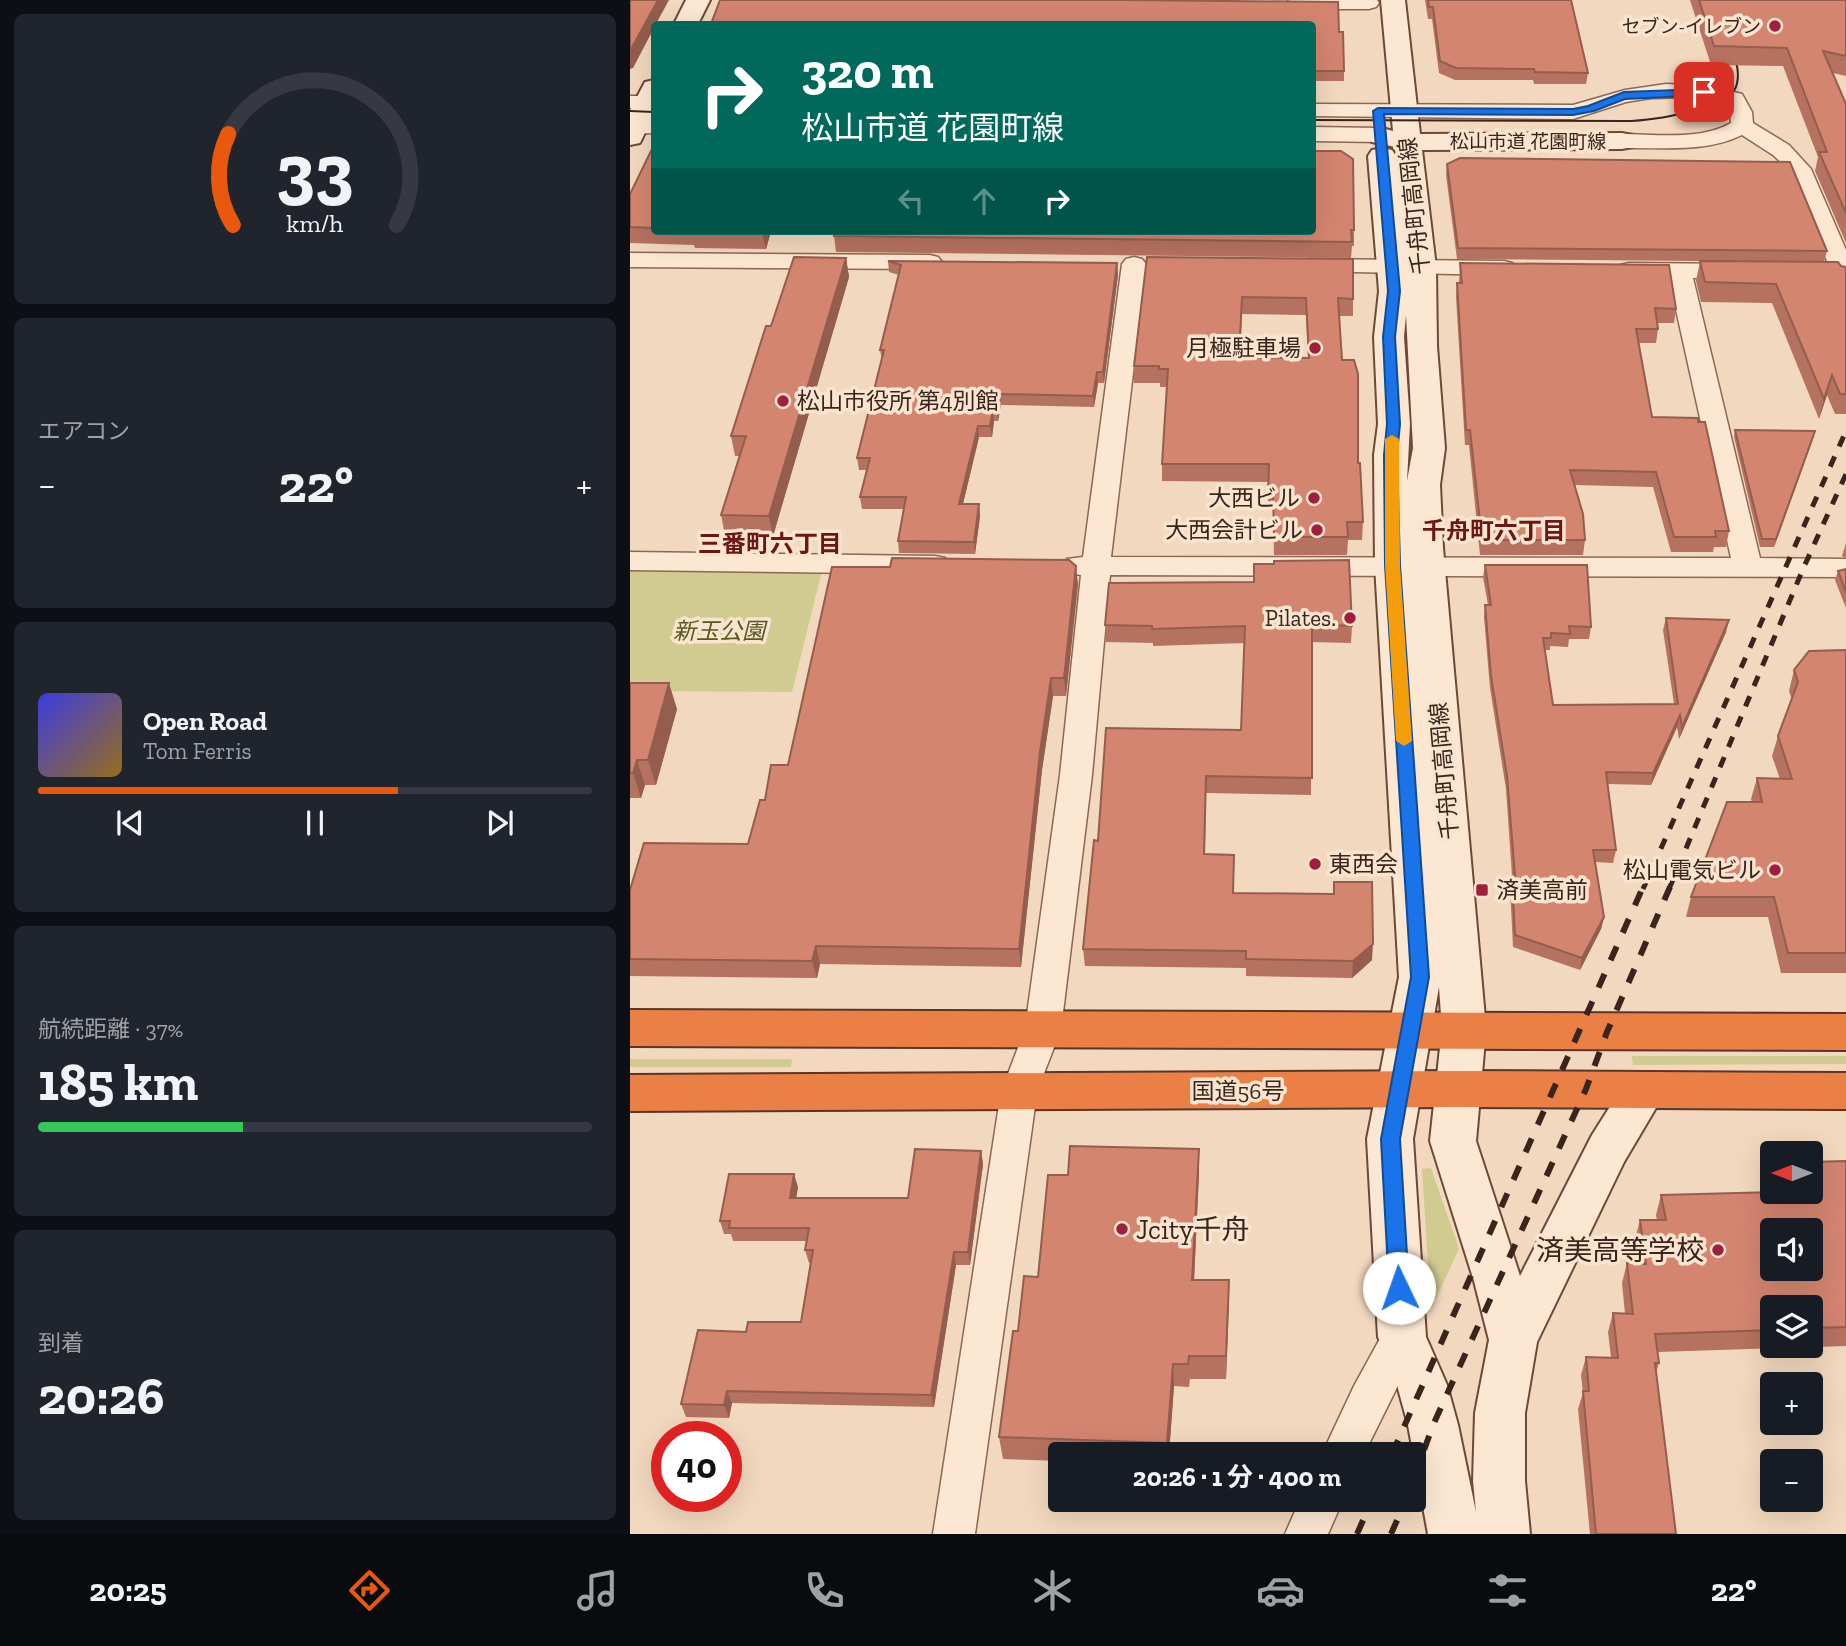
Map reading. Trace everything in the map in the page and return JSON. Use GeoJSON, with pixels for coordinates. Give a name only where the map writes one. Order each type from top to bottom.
{"type":"FeatureCollection","features":[{"type":"Feature","properties":{"kind":"highway"},"geometry":{"type":"LineString","coordinates":[[630,1028],[1846,1032]]}},
{"type":"Feature","properties":{"kind":"highway","name":"国道56号"},"geometry":{"type":"LineString","coordinates":[[630,1093],[1457,1088],[1846,1091]]}},
{"type":"Feature","properties":{"kind":"street"},"geometry":{"type":"LineString","coordinates":[[688,21],[698,0]]}},
{"type":"Feature","properties":{"kind":"street"},"geometry":{"type":"LineString","coordinates":[[1279,3],[1381,2],[1372,31]]}},
{"type":"Feature","properties":{"kind":"street","name":"千舟町高岡線"},"geometry":{"type":"LineString","coordinates":[[1381,2],[1389,117],[1406,267],[1422,346],[1429,448],[1423,485],[1427,565],[1464,1030],[1453,1141],[1498,1281],[1513,1340],[1500,1413],[1499,1481],[1504,1534]]}},
{"type":"Feature","properties":{"kind":"street","name":"松山市道 花園町線"},"geometry":{"type":"LineString","coordinates":[[1316,110],[1389,117],[1622,141],[1711,139],[1732,133],[1742,126],[1741,112],[1734,99],[1704,92],[1624,96],[1591,109],[1573,112],[1389,117],[1316,133]]}},
{"type":"Feature","properties":{"kind":"street"},"geometry":{"type":"LineString","coordinates":[[1742,126],[1781,150],[1800,169],[1845,275],[1815,272]]}},
{"type":"Feature","properties":{"kind":"street"},"geometry":{"type":"LineString","coordinates":[[630,260],[953,262]]}},
{"type":"Feature","properties":{"kind":"street"},"geometry":{"type":"LineString","coordinates":[[954,1534],[1018,1092],[1043,1030],[1076,775],[1096,567],[1133,264]]}},
{"type":"Feature","properties":{"kind":"street"},"geometry":{"type":"LineString","coordinates":[[1284,265],[1527,269]]}},
{"type":"Feature","properties":{"kind":"street","name":"千舟町高岡線"},"geometry":{"type":"LineString","coordinates":[[1406,267],[1394,291],[1389,337],[1394,424],[1390,455],[1392,565],[1420,977],[1390,1139],[1402,1337],[1422,1385],[1433,1425],[1454,1534]]}},
{"type":"Feature","properties":{"kind":"street"},"geometry":{"type":"LineString","coordinates":[[1610,270],[1760,271]]}},
{"type":"Feature","properties":{"kind":"street"},"geometry":{"type":"LineString","coordinates":[[1679,270],[1748,568]]}},
{"type":"Feature","properties":{"kind":"street"},"geometry":{"type":"LineString","coordinates":[[630,561],[957,565]]}},
{"type":"Feature","properties":{"kind":"street"},"geometry":{"type":"LineString","coordinates":[[1054,566],[1846,568]]}},
{"type":"Feature","properties":{"kind":"street"},"geometry":{"type":"LineString","coordinates":[[1513,1340],[1608,1149],[1644,1091]]}},
{"type":"Feature","properties":{"kind":"street"},"geometry":{"type":"LineString","coordinates":[[1349,1442],[1402,1337]]}},
{"type":"Feature","properties":{"kind":"street"},"geometry":{"type":"LineString","coordinates":[[1306,1534],[1316,1512]]}},
{"type":"Feature","properties":{"kind":"green space","name":"新玉公園"},"geometry":{"type":"Polygon","coordinates":[[[630,568],[822,570],[792,692],[630,691],[630,568]]]}},
{"type":"Feature","properties":{"kind":"green space"},"geometry":{"type":"Polygon","coordinates":[[[1632,1056],[1846,1056],[1846,1064],[1633,1065],[1632,1056]]]}},
{"type":"Feature","properties":{"kind":"green space"},"geometry":{"type":"Polygon","coordinates":[[[630,1059],[792,1059],[791,1067],[630,1067],[630,1059]]]}},
{"type":"Feature","properties":{"kind":"green space"},"geometry":{"type":"Polygon","coordinates":[[[1431,1168],[1459,1249],[1431,1309],[1422,1169],[1431,1168]]]}},
{"type":"Feature","properties":{"kind":"building"},"geometry":{"type":"Polygon","coordinates":[[[630,0],[658,0],[630,51],[630,0]]]}},
{"type":"Feature","properties":{"kind":"building"},"geometry":{"type":"Polygon","coordinates":[[[720,0],[1338,2],[1339,32],[1343,32],[1344,71],[1316,71],[1316,21],[712,21],[720,0]]]}},
{"type":"Feature","properties":{"kind":"building"},"geometry":{"type":"Polygon","coordinates":[[[1428,0],[1571,0],[1588,73],[1456,68],[1440,61],[1433,7],[1429,7],[1428,0]]]}},
{"type":"Feature","properties":{"kind":"building"},"geometry":{"type":"Polygon","coordinates":[[[1699,0],[1846,0],[1846,56],[1823,51],[1846,104],[1846,213],[1819,152],[1827,152],[1787,48],[1714,46],[1699,0]]]}},
{"type":"Feature","properties":{"kind":"building"},"geometry":{"type":"Polygon","coordinates":[[[651,151],[651,228],[630,227],[630,194],[651,151]]]}},
{"type":"Feature","properties":{"kind":"building"},"geometry":{"type":"Polygon","coordinates":[[[1316,151],[1341,151],[1353,159],[1352,242],[834,236],[1316,235],[1316,151]]]}},
{"type":"Feature","properties":{"kind":"building"},"geometry":{"type":"Polygon","coordinates":[[[1460,158],[1790,162],[1827,251],[1458,248],[1447,164],[1460,158]]]}},
{"type":"Feature","properties":{"kind":"building","name":"松山市役所 第4別館"},"geometry":{"type":"Polygon","coordinates":[[[794,257],[846,258],[769,516],[721,515],[746,436],[731,436],[766,326],[771,326],[794,257]]]}},
{"type":"Feature","properties":{"kind":"building"},"geometry":{"type":"Polygon","coordinates":[[[1147,257],[1353,259],[1353,299],[1338,298],[1342,360],[1354,360],[1358,374],[1358,463],[1363,522],[1347,522],[1348,537],[1274,537],[1273,491],[1268,491],[1269,464],[1162,464],[1168,369],[1159,369],[1159,366],[1134,366],[1147,257]],[[1242,297],[1239,357],[1309,358],[1306,298],[1242,297]]]}},
{"type":"Feature","properties":{"kind":"building"},"geometry":{"type":"Polygon","coordinates":[[[888,261],[1117,263],[1103,372],[1097,372],[1093,396],[1000,394],[997,409],[993,409],[990,426],[978,426],[959,504],[979,504],[974,542],[898,541],[906,497],[860,497],[870,458],[857,458],[884,350],[880,350],[901,265],[888,261]]]}},
{"type":"Feature","properties":{"kind":"building"},"geometry":{"type":"Polygon","coordinates":[[[1700,261],[1838,262],[1846,267],[1846,394],[1840,394],[1832,375],[1824,399],[1776,284],[1705,282],[1700,261]]]}},
{"type":"Feature","properties":{"kind":"building"},"geometry":{"type":"Polygon","coordinates":[[[1460,263],[1669,265],[1676,309],[1655,308],[1658,329],[1636,329],[1652,417],[1698,418],[1698,422],[1705,422],[1729,531],[1715,531],[1716,537],[1674,537],[1656,472],[1570,470],[1583,514],[1585,540],[1482,540],[1470,430],[1466,430],[1457,283],[1462,283],[1460,263]]]}},
{"type":"Feature","properties":{"kind":"building"},"geometry":{"type":"Polygon","coordinates":[[[1735,430],[1815,431],[1776,539],[1762,539],[1735,430]]]}},
{"type":"Feature","properties":{"kind":"building"},"geometry":{"type":"Polygon","coordinates":[[[892,558],[1069,560],[1076,566],[1064,678],[1051,678],[1040,752],[1019,949],[816,946],[812,961],[630,959],[630,890],[644,843],[748,844],[760,800],[765,800],[771,765],[788,765],[832,567],[890,567],[892,558]]]}},
{"type":"Feature","properties":{"kind":"building"},"geometry":{"type":"Polygon","coordinates":[[[1349,560],[1352,626],[1312,624],[1312,778],[1206,776],[1204,854],[1234,855],[1233,893],[1334,894],[1334,882],[1372,882],[1373,944],[1353,961],[1246,959],[1246,951],[1083,949],[1094,840],[1098,841],[1106,728],[1241,730],[1245,626],[1152,629],[1152,626],[1105,625],[1109,583],[1254,582],[1254,564],[1274,564],[1274,561],[1349,560]]]}},
{"type":"Feature","properties":{"kind":"building"},"geometry":{"type":"Polygon","coordinates":[[[1485,565],[1587,565],[1591,627],[1569,626],[1570,634],[1551,633],[1551,638],[1543,638],[1553,705],[1678,704],[1666,618],[1729,620],[1682,727],[1680,715],[1653,773],[1606,772],[1616,850],[1593,850],[1604,917],[1582,958],[1515,935],[1512,876],[1515,876],[1507,776],[1491,676],[1485,605],[1491,605],[1485,565]]]}},
{"type":"Feature","properties":{"kind":"building"},"geometry":{"type":"Polygon","coordinates":[[[1846,569],[1846,592],[1838,571],[1846,569]]]}},
{"type":"Feature","properties":{"kind":"building","name":"松山電気ビル"},"geometry":{"type":"Polygon","coordinates":[[[1846,650],[1846,953],[1788,953],[1774,897],[1691,897],[1727,802],[1762,802],[1757,778],[1792,779],[1778,736],[1798,682],[1794,670],[1809,651],[1846,650]]]}},
{"type":"Feature","properties":{"kind":"building"},"geometry":{"type":"Polygon","coordinates":[[[630,683],[669,683],[648,760],[637,760],[633,773],[630,773],[630,683]]]}},
{"type":"Feature","properties":{"kind":"building"},"geometry":{"type":"Polygon","coordinates":[[[1070,1146],[1199,1149],[1192,1280],[1229,1280],[1226,1356],[1189,1356],[1188,1364],[1173,1364],[1167,1442],[999,1437],[1013,1331],[1018,1331],[1024,1276],[1038,1277],[1048,1175],[1068,1175],[1070,1146]]]}},
{"type":"Feature","properties":{"kind":"building"},"geometry":{"type":"Polygon","coordinates":[[[915,1149],[981,1151],[968,1252],[954,1252],[931,1395],[727,1391],[724,1405],[681,1404],[698,1330],[746,1332],[748,1322],[801,1322],[813,1250],[805,1250],[809,1228],[729,1228],[730,1221],[720,1221],[729,1174],[794,1174],[790,1198],[908,1198],[915,1149]]]}},
{"type":"Feature","properties":{"kind":"building"},"geometry":{"type":"Polygon","coordinates":[[[1846,1161],[1846,1327],[1823,1328],[1823,1295],[1760,1295],[1760,1330],[1655,1334],[1659,1363],[1655,1363],[1676,1534],[1596,1534],[1583,1391],[1589,1391],[1586,1357],[1618,1358],[1613,1313],[1633,1314],[1627,1263],[1646,1264],[1640,1220],[1666,1220],[1661,1195],[1760,1192],[1760,1204],[1824,1204],[1824,1162],[1846,1161]]]}},
{"type":"Feature","properties":{"kind":"tram line"},"geometry":{"type":"LineString","coordinates":[[1696,117],[1720,104],[1734,90],[1738,72],[1731,46]]}},
{"type":"Feature","properties":{"kind":"tram line"},"geometry":{"type":"LineString","coordinates":[[1316,120],[1631,121],[1672,116],[1701,106],[1721,88],[1726,75],[1726,65],[1720,48]]}},
{"type":"Feature","properties":{"kind":"tram line"},"geometry":{"type":"LineString","coordinates":[[630,111],[651,112]]}},
{"type":"Feature","properties":{"kind":"railway"},"geometry":{"type":"LineString","coordinates":[[1643,889],[1846,431]]}},
{"type":"Feature","properties":{"kind":"railway"},"geometry":{"type":"LineString","coordinates":[[1669,889],[1803,569],[1846,474]]}},
{"type":"Feature","properties":{"kind":"railway"},"geometry":{"type":"LineString","coordinates":[[1397,1442],[1643,887]]}},
{"type":"Feature","properties":{"kind":"railway"},"geometry":{"type":"LineString","coordinates":[[1426,1445],[1586,1089],[1607,1032],[1670,887]]}},
{"type":"Feature","properties":{"kind":"railway"},"geometry":{"type":"LineString","coordinates":[[1357,1534],[1367,1512]]}},
{"type":"Feature","properties":{"kind":"railway"},"geometry":{"type":"LineString","coordinates":[[1391,1534],[1401,1512]]}},
{"type":"Feature","properties":{"kind":"slow traffic"},"geometry":{"type":"LineString","coordinates":[[1392,439],[1392,565],[1404,741]]}},
{"type":"Feature","properties":{"kind":"place","name":"セブン-イレブン"},"geometry":{"type":"Point","coordinates":[1775,26]}},
{"type":"Feature","properties":{"kind":"place","name":"月極駐車場"},"geometry":{"type":"Point","coordinates":[1315,348]}},
{"type":"Feature","properties":{"kind":"place","name":"松山市役所 第4別館"},"geometry":{"type":"Point","coordinates":[783,401]}},
{"type":"Feature","properties":{"kind":"place","name":"大西ビル"},"geometry":{"type":"Point","coordinates":[1314,498]}},
{"type":"Feature","properties":{"kind":"place","name":"大西会計ビル"},"geometry":{"type":"Point","coordinates":[1317,530]}},
{"type":"Feature","properties":{"kind":"place","name":"Pilates."},"geometry":{"type":"Point","coordinates":[1350,618]}},
{"type":"Feature","properties":{"kind":"place","name":"東西会"},"geometry":{"type":"Point","coordinates":[1315,864]}},
{"type":"Feature","properties":{"kind":"place","name":"松山電気ビル"},"geometry":{"type":"Point","coordinates":[1775,870]}},
{"type":"Feature","properties":{"kind":"place","name":"済美高前"},"geometry":{"type":"Point","coordinates":[1482,890]}},
{"type":"Feature","properties":{"kind":"place","name":"Jcity千舟"},"geometry":{"type":"Point","coordinates":[1122,1229]}},
{"type":"Feature","properties":{"kind":"place","name":"済美高等学校"},"geometry":{"type":"Point","coordinates":[1718,1250]}},
{"type":"Feature","properties":{"kind":"district","name":"千舟町六丁目"},"geometry":{"type":"Point","coordinates":[1494,530]}},
{"type":"Feature","properties":{"kind":"district","name":"三番町六丁目"},"geometry":{"type":"Point","coordinates":[770,543]}},
{"type":"Feature","properties":{"kind":"route"},"geometry":{"type":"LineString","coordinates":[[1399,1288],[1390,1139],[1420,977],[1392,565],[1390,455],[1394,424],[1389,337],[1394,291],[1378,111],[1573,112],[1591,109],[1624,96],[1659,92],[1704,92]]}}]}
